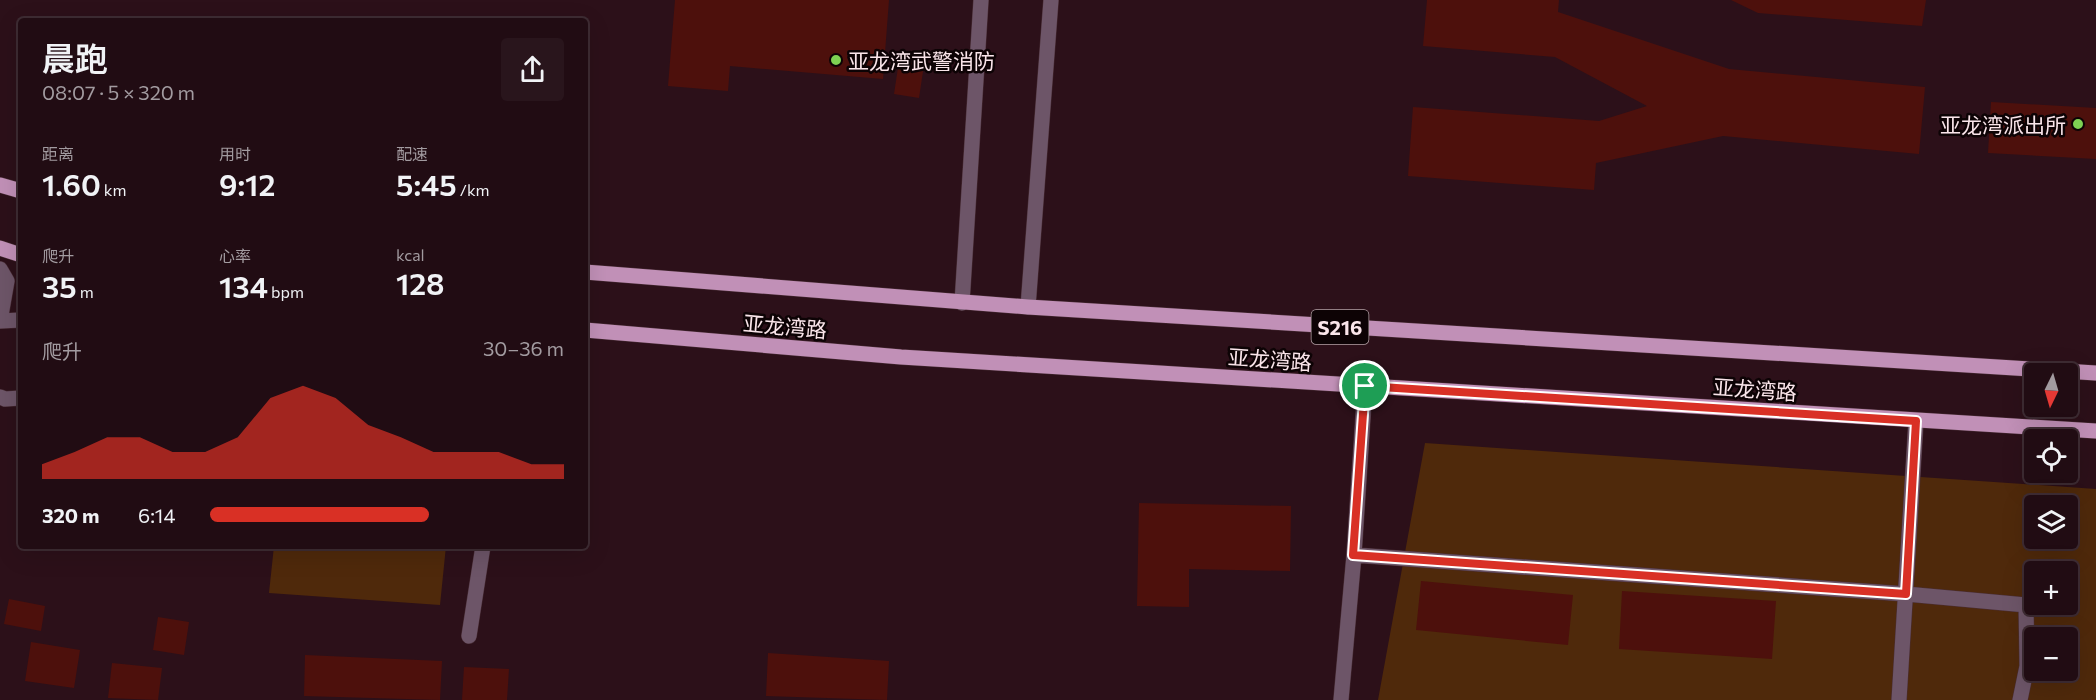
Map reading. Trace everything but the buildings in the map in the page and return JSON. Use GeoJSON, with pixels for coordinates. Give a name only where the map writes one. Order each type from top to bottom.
{"type":"FeatureCollection","features":[{"type":"Feature","properties":{"kind":"main road"},"geometry":{"type":"LineString","coordinates":[[0,185],[18,190]]}},
{"type":"Feature","properties":{"kind":"main road"},"geometry":{"type":"LineString","coordinates":[[0,248],[18,254]]}},
{"type":"Feature","properties":{"kind":"main road","name":"亚龙湾路"},"geometry":{"type":"LineString","coordinates":[[588,272],[962,303],[2096,373]]}},
{"type":"Feature","properties":{"kind":"main road","name":"亚龙湾路"},"geometry":{"type":"LineString","coordinates":[[588,330],[901,357],[2096,431]]}},
{"type":"Feature","properties":{"kind":"street"},"geometry":{"type":"LineString","coordinates":[[962,303],[981,0]]}},
{"type":"Feature","properties":{"kind":"street"},"geometry":{"type":"LineString","coordinates":[[1028,307],[1051,0]]}},
{"type":"Feature","properties":{"kind":"street"},"geometry":{"type":"LineString","coordinates":[[0,269],[7,281],[0,321],[18,320]]}},
{"type":"Feature","properties":{"kind":"street"},"geometry":{"type":"LineString","coordinates":[[1341,700],[1365,386]]}},
{"type":"Feature","properties":{"kind":"street"},"geometry":{"type":"LineString","coordinates":[[0,397],[18,398]]}},
{"type":"Feature","properties":{"kind":"street"},"geometry":{"type":"LineString","coordinates":[[1899,700],[1916,421]]}},
{"type":"Feature","properties":{"kind":"street"},"geometry":{"type":"LineString","coordinates":[[469,636],[483,549]]}},
{"type":"Feature","properties":{"kind":"street"},"geometry":{"type":"LineString","coordinates":[[1353,555],[2026,604],[2027,666],[2020,700]]}},
{"type":"Feature","properties":{"kind":"shaded area"},"geometry":{"type":"Polygon","coordinates":[[[1425,443],[2096,489],[2096,700],[1378,700],[1425,443]]]}},
{"type":"Feature","properties":{"kind":"shaded area"},"geometry":{"type":"Polygon","coordinates":[[[274,549],[446,549],[440,605],[269,593],[274,549]]]}},
{"type":"Feature","properties":{"kind":"place","name":"亚龙湾武警消防"},"geometry":{"type":"Point","coordinates":[836,60]}},
{"type":"Feature","properties":{"kind":"place","name":"亚龙湾派出所"},"geometry":{"type":"Point","coordinates":[2078,124]}},
{"type":"Feature","properties":{"kind":"route"},"geometry":{"type":"LineString","coordinates":[[1365,386],[1916,421],[1906,594],[1353,555],[1365,386]]}}]}
